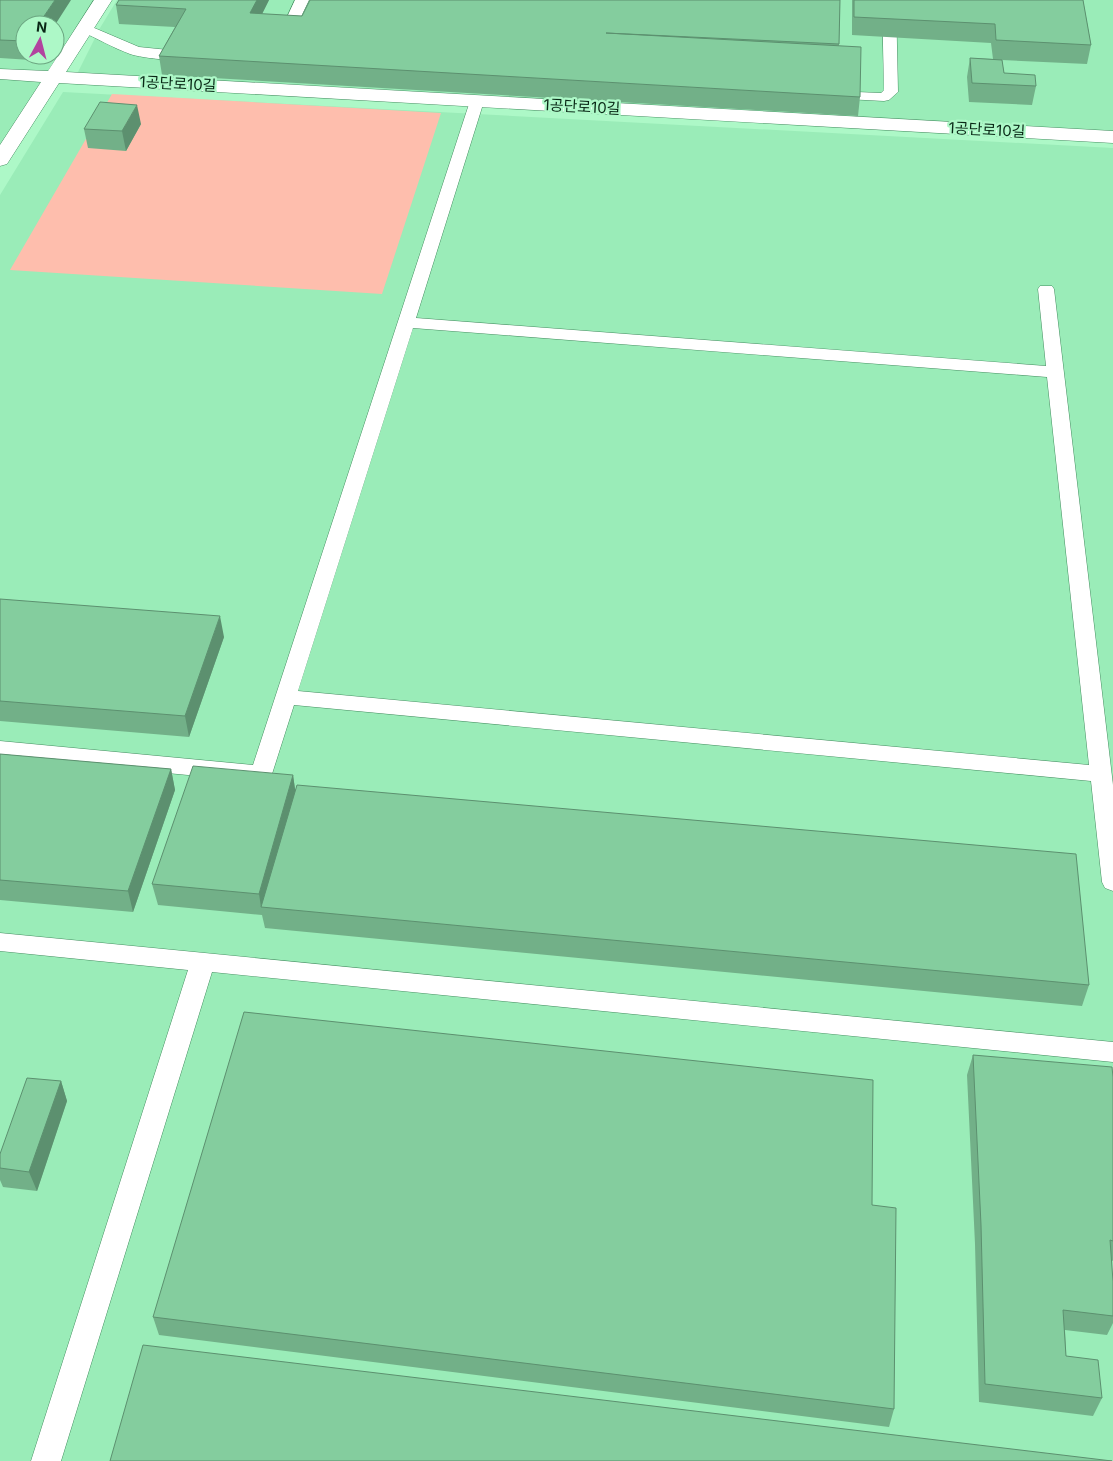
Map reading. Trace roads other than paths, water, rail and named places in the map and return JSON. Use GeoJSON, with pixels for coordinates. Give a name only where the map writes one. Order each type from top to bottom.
{"type":"FeatureCollection","features":[{"type":"Feature","properties":{"kind":"street"},"geometry":{"type":"LineString","coordinates":[[0,160],[103,0]]}},
{"type":"Feature","properties":{"kind":"street","name":"1공단로10길"},"geometry":{"type":"LineString","coordinates":[[0,74],[1113,137]]}},
{"type":"Feature","properties":{"kind":"lane"},"geometry":{"type":"LineString","coordinates":[[278,53],[302,0]]}},
{"type":"Feature","properties":{"kind":"lane"},"geometry":{"type":"LineString","coordinates":[[820,94],[884,97],[891,92],[889,0]]}},
{"type":"Feature","properties":{"kind":"lane"},"geometry":{"type":"LineString","coordinates":[[85,28],[135,50],[153,54],[200,57]]}},
{"type":"Feature","properties":{"kind":"lane"},"geometry":{"type":"LineString","coordinates":[[0,749],[261,774],[477,101]]}},
{"type":"Feature","properties":{"kind":"lane"},"geometry":{"type":"LineString","coordinates":[[1046,289],[1113,882]]}},
{"type":"Feature","properties":{"kind":"lane"},"geometry":{"type":"LineString","coordinates":[[406,322],[1056,372]]}},
{"type":"Feature","properties":{"kind":"lane"},"geometry":{"type":"LineString","coordinates":[[286,697],[1101,774]]}},
{"type":"Feature","properties":{"kind":"lane"},"geometry":{"type":"LineString","coordinates":[[0,942],[1113,1052]]}},
{"type":"Feature","properties":{"kind":"lane"},"geometry":{"type":"LineString","coordinates":[[46,1461],[203,962]]}}]}
